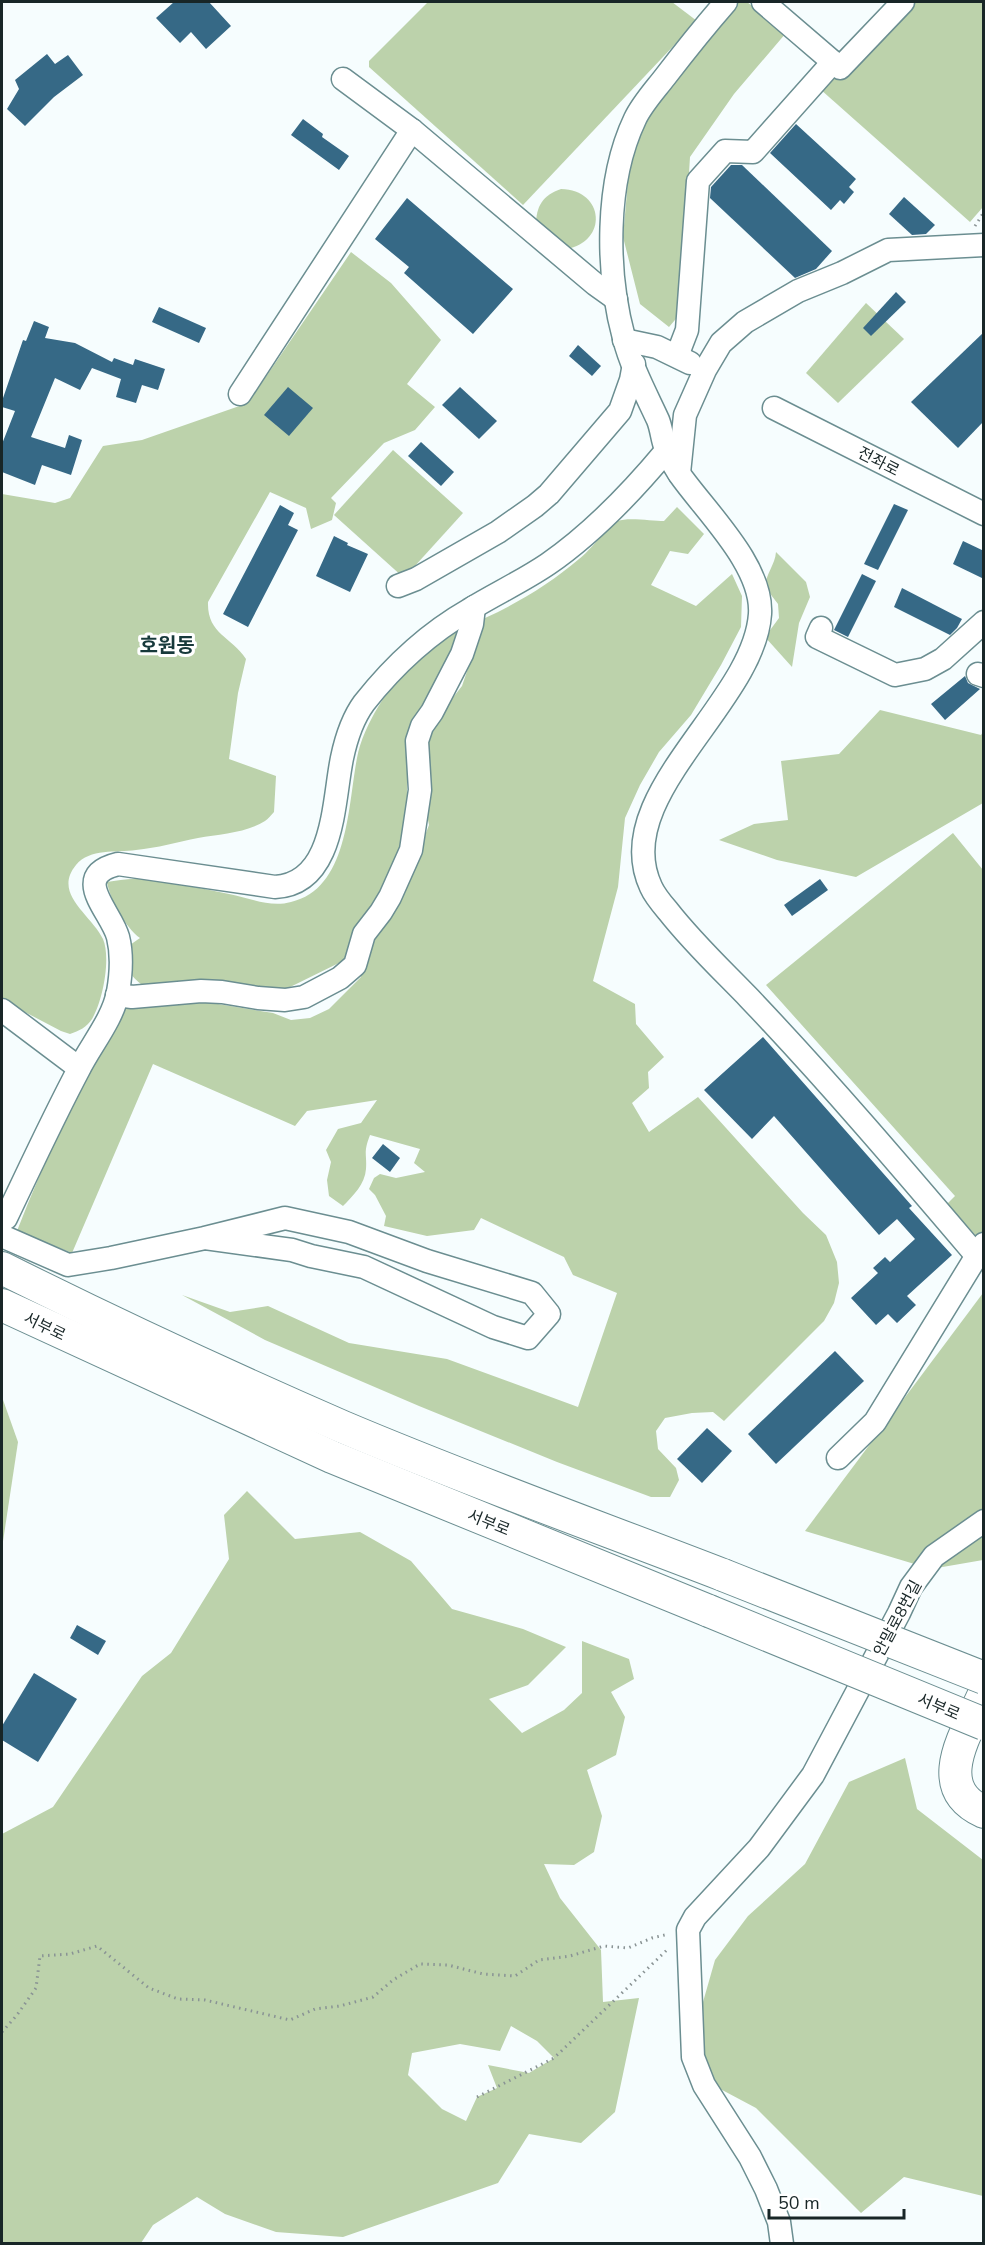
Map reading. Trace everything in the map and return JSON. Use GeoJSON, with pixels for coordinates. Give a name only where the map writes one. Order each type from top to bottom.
{"type":"FeatureCollection","features":[{"type":"Feature","properties":{"kind":"highway","name":"서부로"},"geometry":{"type":"LineString","coordinates":[[2,1268],[74,1304],[343,1427],[984,1678]]}},
{"type":"Feature","properties":{"kind":"highway","name":"서부로"},"geometry":{"type":"LineString","coordinates":[[2,1305],[146,1374],[332,1457],[984,1724]]}},
{"type":"Feature","properties":{"kind":"highway"},"geometry":{"type":"LineString","coordinates":[[984,1694],[961,1747],[954,1773],[963,1799],[984,1812]]}},
{"type":"Feature","properties":{"kind":"street"},"geometry":{"type":"LineString","coordinates":[[726,2],[637,114],[626,139],[614,203],[611,254],[624,340],[661,428],[666,451],[679,473],[744,559],[758,588],[760,614],[750,651],[736,681],[668,777],[651,814],[644,852],[650,886],[689,938],[749,999],[980,1250],[875,1422],[838,1458]]}},
{"type":"Feature","properties":{"kind":"street"},"geometry":{"type":"LineString","coordinates":[[763,2],[840,68],[903,2]]}},
{"type":"Feature","properties":{"kind":"street"},"geometry":{"type":"LineString","coordinates":[[678,356],[687,330],[698,181],[725,151],[753,152],[833,62]]}},
{"type":"Feature","properties":{"kind":"street"},"geometry":{"type":"LineString","coordinates":[[343,79],[411,130],[616,299]]}},
{"type":"Feature","properties":{"kind":"street"},"geometry":{"type":"LineString","coordinates":[[240,394],[411,130]]}},
{"type":"Feature","properties":{"kind":"street"},"geometry":{"type":"LineString","coordinates":[[679,473],[685,415],[705,370],[722,343],[745,322],[798,291],[842,273],[888,250],[984,245]]}},
{"type":"Feature","properties":{"kind":"street"},"geometry":{"type":"LineString","coordinates":[[624,340],[657,347],[705,370]]}},
{"type":"Feature","properties":{"kind":"street"},"geometry":{"type":"LineString","coordinates":[[398,586],[416,579],[498,532],[549,494],[620,411],[634,364]]}},
{"type":"Feature","properties":{"kind":"street","name":"전좌로"},"geometry":{"type":"LineString","coordinates":[[774,408],[984,514]]}},
{"type":"Feature","properties":{"kind":"street"},"geometry":{"type":"LineString","coordinates":[[205,1238],[292,1250],[364,1267],[493,1327],[528,1338],[549,1314],[532,1293],[428,1261],[349,1232],[285,1218],[205,1238],[68,1265],[4,1227],[79,1068],[105,1023],[117,995],[120,949],[117,934],[97,896],[94,886],[96,878],[108,867],[118,864],[275,887],[288,886],[307,875],[315,865],[329,834],[342,757],[349,732],[361,708],[380,683],[413,649],[436,631],[548,565],[636,488],[666,451]]}},
{"type":"Feature","properties":{"kind":"street"},"geometry":{"type":"LineString","coordinates":[[117,995],[132,997],[201,991],[285,1000],[304,997],[323,989],[355,965],[364,934],[386,905],[411,850],[420,790],[417,741],[422,726],[432,712],[462,654],[472,624],[474,607]]}},
{"type":"Feature","properties":{"kind":"street"},"geometry":{"type":"LineString","coordinates":[[821,628],[817,637],[895,675],[926,669],[943,659],[984,622]]}},
{"type":"Feature","properties":{"kind":"street"},"geometry":{"type":"LineString","coordinates":[[2,1010],[79,1068]]}},
{"type":"Feature","properties":{"kind":"street","name":"안말로8번길"},"geometry":{"type":"LineString","coordinates":[[688,1930],[695,1917],[759,1848],[813,1775],[911,1587],[934,1556],[984,1521]]}},
{"type":"Feature","properties":{"kind":"street"},"geometry":{"type":"LineString","coordinates":[[688,1930],[693,2057],[704,2085],[750,2157],[762,2181],[779,2222],[783,2244]]}},
{"type":"Feature","properties":{"kind":"path"},"geometry":{"type":"LineString","coordinates":[[2,2032],[36,1988],[40,1956],[70,1954],[96,1946],[149,1988],[178,1999],[205,2000],[290,2020],[315,2009],[340,2006],[372,1997],[393,1980],[420,1964],[448,1965],[483,1974],[515,1976],[539,1960],[570,1956],[604,1946],[628,1948],[652,1938],[688,1930]]}},
{"type":"Feature","properties":{"kind":"path"},"geometry":{"type":"LineString","coordinates":[[477,2097],[554,2058],[688,1930]]}},
{"type":"Feature","properties":{"kind":"green space"},"geometry":{"type":"Polygon","coordinates":[[[428,2],[672,2],[697,21],[523,205],[369,67],[369,61],[428,2]]]}},
{"type":"Feature","properties":{"kind":"green space"},"geometry":{"type":"Polygon","coordinates":[[[737,2],[747,2],[786,33],[734,94],[690,157],[680,314],[669,327],[640,304],[623,237],[631,147],[673,78],[737,2]]]}},
{"type":"Feature","properties":{"kind":"green space"},"geometry":{"type":"Polygon","coordinates":[[[903,2],[983,2],[983,207],[970,222],[820,89],[903,2]]]}},
{"type":"Feature","properties":{"kind":"green space"},"geometry":{"type":"Polygon","coordinates":[[[561,189],[576,192],[586,198],[593,207],[596,217],[589,237],[580,244],[566,249],[536,225],[537,212],[542,202],[550,194],[561,189]]]}},
{"type":"Feature","properties":{"kind":"green space"},"geometry":{"type":"Polygon","coordinates":[[[351,252],[391,283],[441,340],[407,384],[435,407],[415,430],[384,443],[331,498],[336,503],[332,520],[311,529],[306,508],[270,492],[208,602],[211,621],[246,659],[238,693],[229,759],[276,776],[274,812],[265,821],[241,831],[152,848],[104,852],[88,856],[76,865],[70,876],[71,895],[103,939],[106,968],[99,1002],[92,1019],[73,1033],[61,1031],[2,1000],[2,494],[55,503],[70,498],[103,446],[142,440],[248,403],[351,252]]]}},
{"type":"Feature","properties":{"kind":"green space"},"geometry":{"type":"Polygon","coordinates":[[[866,303],[904,339],[838,403],[806,373],[866,303]]]}},
{"type":"Feature","properties":{"kind":"green space"},"geometry":{"type":"Polygon","coordinates":[[[393,450],[463,513],[404,578],[334,515],[393,450]]]}},
{"type":"Feature","properties":{"kind":"green space"},"geometry":{"type":"Polygon","coordinates":[[[677,507],[704,534],[688,554],[670,551],[651,585],[696,606],[732,574],[742,596],[741,627],[691,715],[659,752],[625,818],[618,887],[593,981],[635,1004],[636,1024],[664,1057],[648,1072],[649,1088],[632,1103],[649,1132],[698,1097],[803,1213],[826,1235],[837,1262],[839,1283],[834,1303],[824,1321],[724,1421],[713,1412],[665,1418],[656,1431],[658,1449],[676,1468],[679,1480],[670,1497],[651,1497],[419,1406],[265,1340],[182,1295],[230,1312],[268,1306],[349,1343],[447,1359],[578,1407],[617,1293],[573,1275],[564,1257],[481,1218],[474,1230],[427,1236],[384,1226],[386,1216],[375,1195],[369,1189],[374,1178],[380,1174],[396,1178],[425,1172],[414,1163],[420,1149],[370,1135],[366,1149],[365,1174],[358,1189],[343,1206],[329,1196],[327,1180],[331,1162],[326,1150],[338,1129],[361,1123],[377,1100],[307,1111],[295,1126],[153,1064],[72,1253],[17,1231],[66,1118],[121,1008],[206,1002],[273,1013],[291,1020],[310,1018],[329,1009],[361,977],[363,953],[408,880],[429,825],[424,801],[424,746],[433,723],[462,686],[485,618],[522,599],[557,576],[583,555],[618,521],[634,519],[664,521],[677,507]]]}},
{"type":"Feature","properties":{"kind":"green space"},"geometry":{"type":"Polygon","coordinates":[[[776,552],[806,582],[810,597],[799,623],[792,667],[765,637],[779,618],[778,604],[765,587],[776,552]]]}},
{"type":"Feature","properties":{"kind":"green space"},"geometry":{"type":"Polygon","coordinates":[[[460,630],[451,659],[407,745],[407,816],[399,855],[347,959],[280,992],[145,987],[134,978],[129,970],[127,947],[140,938],[129,928],[119,913],[107,882],[127,879],[162,881],[275,904],[291,902],[310,894],[325,880],[335,863],[347,820],[358,752],[375,713],[404,673],[425,654],[460,630]]]}},
{"type":"Feature","properties":{"kind":"green space"},"geometry":{"type":"Polygon","coordinates":[[[880,710],[981,735],[983,732],[983,803],[856,877],[777,860],[719,840],[754,824],[788,820],[781,761],[839,754],[880,710]]]}},
{"type":"Feature","properties":{"kind":"green space"},"geometry":{"type":"Polygon","coordinates":[[[953,833],[983,870],[984,1237],[980,1240],[947,1204],[955,1196],[766,985],[953,833]]]}},
{"type":"Feature","properties":{"kind":"green space"},"geometry":{"type":"Polygon","coordinates":[[[983,1293],[983,1560],[931,1569],[805,1531],[983,1293]]]}},
{"type":"Feature","properties":{"kind":"green space"},"geometry":{"type":"Polygon","coordinates":[[[2,1397],[18,1442],[2,1548],[2,1397]]]}},
{"type":"Feature","properties":{"kind":"green space"},"geometry":{"type":"Polygon","coordinates":[[[247,1491],[295,1539],[360,1532],[411,1561],[452,1609],[523,1629],[566,1647],[528,1685],[489,1699],[522,1733],[564,1710],[582,1693],[582,1641],[629,1659],[634,1679],[611,1692],[625,1717],[616,1755],[587,1770],[602,1816],[594,1852],[574,1865],[544,1864],[560,1898],[601,1950],[603,2002],[639,1998],[615,2112],[581,2143],[529,2134],[498,2183],[343,2237],[276,2232],[225,2214],[197,2197],[153,2225],[141,2243],[2,2243],[2,1834],[53,1807],[142,1676],[171,1653],[229,1559],[224,1515],[247,1491]],[[511,2026],[500,2051],[460,2044],[412,2053],[408,2075],[442,2109],[466,2121],[477,2097],[497,2088],[488,2065],[529,2073],[554,2058],[537,2041],[511,2026]]]}},
{"type":"Feature","properties":{"kind":"green space"},"geometry":{"type":"Polygon","coordinates":[[[905,1758],[917,1809],[983,1860],[983,2196],[904,2177],[861,2213],[756,2108],[709,2083],[695,2030],[715,1960],[748,1916],[805,1864],[849,1782],[905,1758]]]}},
{"type":"Feature","properties":{"kind":"building"},"geometry":{"type":"Polygon","coordinates":[[[174,2],[209,2],[231,26],[206,49],[191,32],[180,43],[156,18],[174,2]]]}},
{"type":"Feature","properties":{"kind":"building"},"geometry":{"type":"Polygon","coordinates":[[[47,54],[55,64],[68,55],[83,75],[54,97],[25,126],[7,109],[19,89],[15,80],[47,54]]]}},
{"type":"Feature","properties":{"kind":"building"},"geometry":{"type":"Polygon","coordinates":[[[303,119],[323,134],[322,137],[349,156],[339,170],[291,135],[303,119]]]}},
{"type":"Feature","properties":{"kind":"building"},"geometry":{"type":"Polygon","coordinates":[[[796,124],[856,179],[849,187],[854,192],[844,204],[840,200],[831,210],[770,153],[796,124]]]}},
{"type":"Feature","properties":{"kind":"building"},"geometry":{"type":"Polygon","coordinates":[[[731,165],[742,165],[832,251],[816,269],[795,278],[710,198],[711,187],[731,165]]]}},
{"type":"Feature","properties":{"kind":"building"},"geometry":{"type":"Polygon","coordinates":[[[904,197],[935,225],[926,234],[912,235],[889,214],[904,197]]]}},
{"type":"Feature","properties":{"kind":"building"},"geometry":{"type":"Polygon","coordinates":[[[407,198],[513,289],[473,334],[404,273],[409,267],[375,239],[407,198]]]}},
{"type":"Feature","properties":{"kind":"building"},"geometry":{"type":"Polygon","coordinates":[[[896,292],[906,302],[871,336],[863,328],[896,292]]]}},
{"type":"Feature","properties":{"kind":"building"},"geometry":{"type":"Polygon","coordinates":[[[159,307],[206,328],[199,343],[152,322],[159,307]]]}},
{"type":"Feature","properties":{"kind":"building"},"geometry":{"type":"Polygon","coordinates":[[[34,321],[49,327],[45,338],[75,343],[112,362],[114,358],[133,365],[135,359],[165,369],[158,390],[142,385],[136,403],[116,397],[121,379],[92,368],[80,390],[55,378],[31,437],[65,448],[69,435],[82,440],[71,475],[42,465],[35,485],[2,472],[2,444],[15,411],[2,407],[2,401],[23,340],[26,341],[34,321]]]}},
{"type":"Feature","properties":{"kind":"building"},"geometry":{"type":"Polygon","coordinates":[[[984,332],[984,421],[958,448],[911,402],[984,332]]]}},
{"type":"Feature","properties":{"kind":"building"},"geometry":{"type":"Polygon","coordinates":[[[578,345],[601,366],[592,376],[569,356],[578,345]]]}},
{"type":"Feature","properties":{"kind":"building"},"geometry":{"type":"Polygon","coordinates":[[[288,387],[313,408],[289,436],[264,415],[288,387]]]}},
{"type":"Feature","properties":{"kind":"building"},"geometry":{"type":"Polygon","coordinates":[[[460,387],[497,421],[479,439],[442,405],[460,387]]]}},
{"type":"Feature","properties":{"kind":"building"},"geometry":{"type":"Polygon","coordinates":[[[421,442],[454,472],[441,486],[408,456],[421,442]]]}},
{"type":"Feature","properties":{"kind":"building"},"geometry":{"type":"Polygon","coordinates":[[[894,504],[908,510],[878,570],[864,564],[894,504]]]}},
{"type":"Feature","properties":{"kind":"building"},"geometry":{"type":"Polygon","coordinates":[[[280,505],[294,513],[288,525],[298,530],[248,627],[223,614],[280,505]]]}},
{"type":"Feature","properties":{"kind":"building"},"geometry":{"type":"Polygon","coordinates":[[[334,536],[348,543],[347,545],[368,554],[350,592],[316,576],[334,536]]]}},
{"type":"Feature","properties":{"kind":"building"},"geometry":{"type":"Polygon","coordinates":[[[963,541],[984,551],[984,579],[953,564],[963,541]]]}},
{"type":"Feature","properties":{"kind":"building"},"geometry":{"type":"Polygon","coordinates":[[[862,574],[876,581],[848,637],[834,630],[862,574]]]}},
{"type":"Feature","properties":{"kind":"building"},"geometry":{"type":"Polygon","coordinates":[[[902,588],[962,619],[957,628],[950,635],[894,607],[902,588]]]}},
{"type":"Feature","properties":{"kind":"building"},"geometry":{"type":"Polygon","coordinates":[[[965,676],[968,683],[980,689],[945,720],[931,704],[965,676]]]}},
{"type":"Feature","properties":{"kind":"building"},"geometry":{"type":"Polygon","coordinates":[[[820,879],[828,890],[792,916],[784,905],[820,879]]]}},
{"type":"Feature","properties":{"kind":"building"},"geometry":{"type":"Polygon","coordinates":[[[763,1037],[912,1206],[909,1208],[952,1255],[907,1296],[916,1305],[897,1323],[888,1314],[876,1325],[851,1298],[878,1273],[873,1268],[885,1257],[890,1262],[915,1239],[897,1219],[879,1235],[774,1116],[752,1139],[704,1090],[763,1037]]]}},
{"type":"Feature","properties":{"kind":"building"},"geometry":{"type":"Polygon","coordinates":[[[383,1144],[400,1158],[390,1172],[372,1158],[383,1144]]]}},
{"type":"Feature","properties":{"kind":"building"},"geometry":{"type":"Polygon","coordinates":[[[835,1351],[864,1381],[776,1464],[748,1434],[835,1351]]]}},
{"type":"Feature","properties":{"kind":"building"},"geometry":{"type":"Polygon","coordinates":[[[707,1428],[732,1451],[702,1483],[677,1459],[707,1428]]]}},
{"type":"Feature","properties":{"kind":"building"},"geometry":{"type":"Polygon","coordinates":[[[77,1625],[106,1641],[98,1655],[70,1638],[77,1625]]]}},
{"type":"Feature","properties":{"kind":"building"},"geometry":{"type":"Polygon","coordinates":[[[34,1673],[77,1699],[38,1762],[2,1740],[2,1726],[34,1673]]]}},
{"type":"Feature","properties":{"kind":"district","name":"호원동"},"geometry":{"type":"Point","coordinates":[167,645]}}]}
